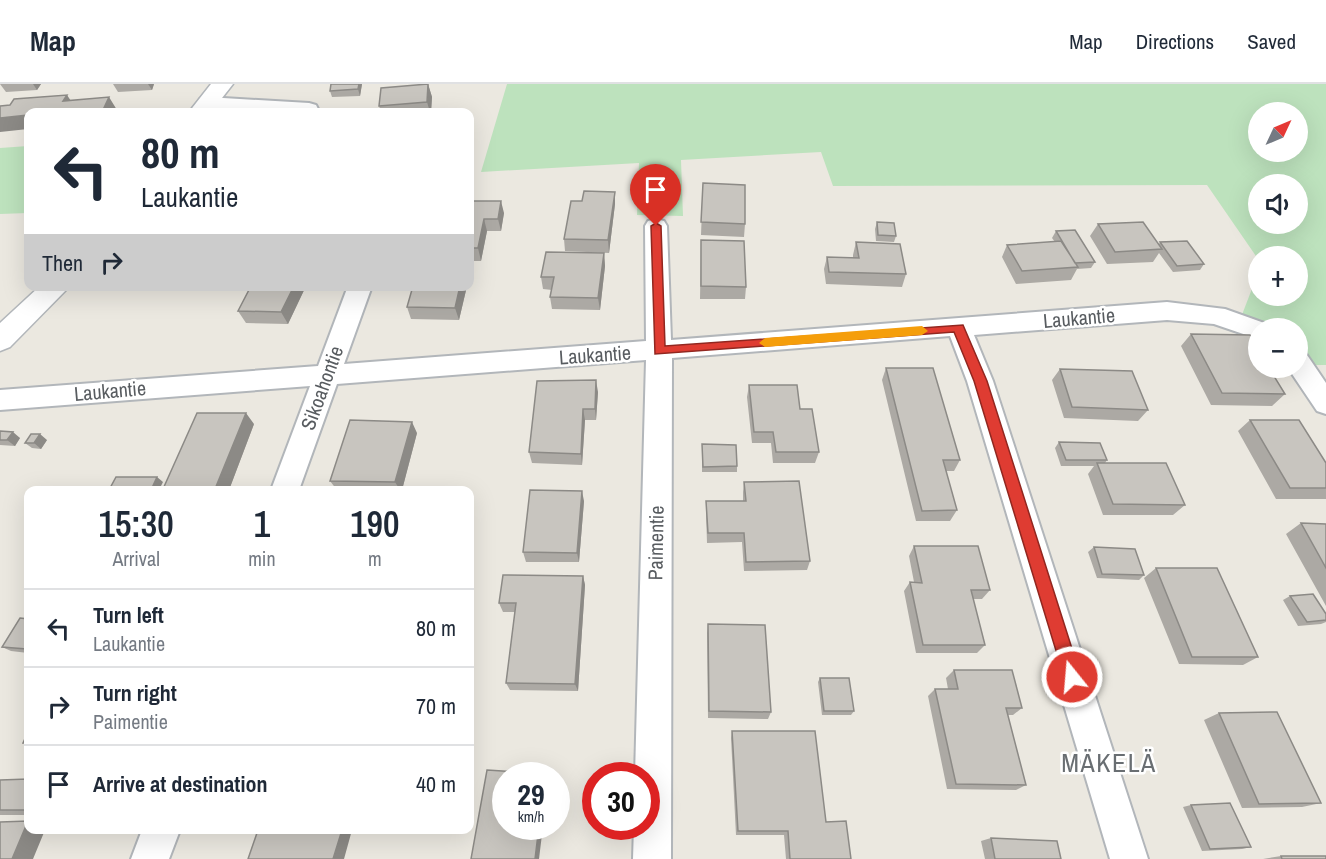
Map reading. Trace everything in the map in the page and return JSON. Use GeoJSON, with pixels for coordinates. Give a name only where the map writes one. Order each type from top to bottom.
{"type":"FeatureCollection","features":[{"type":"Feature","properties":{"kind":"street"},"geometry":{"type":"LineString","coordinates":[[204,108],[222,84]]}},
{"type":"Feature","properties":{"kind":"street","name":"Paimentie"},"geometry":{"type":"LineString","coordinates":[[652,859],[659,351],[656,226]]}},
{"type":"Feature","properties":{"kind":"street"},"geometry":{"type":"LineString","coordinates":[[0,340],[52,291]]}},
{"type":"Feature","properties":{"kind":"street","name":"Sikoahontie"},"geometry":{"type":"LineString","coordinates":[[286,486],[358,291]]}},
{"type":"Feature","properties":{"kind":"street","name":"Laukantie"},"geometry":{"type":"LineString","coordinates":[[0,400],[327,373],[659,351],[1167,311],[1206,312],[1240,320],[1248,324]]}},
{"type":"Feature","properties":{"kind":"street"},"geometry":{"type":"LineString","coordinates":[[958,328],[980,381],[1129,859]]}},
{"type":"Feature","properties":{"kind":"street"},"geometry":{"type":"LineString","coordinates":[[1308,377],[1326,404]]}},
{"type":"Feature","properties":{"kind":"street"},"geometry":{"type":"LineString","coordinates":[[150,859],[159,834]]}},
{"type":"Feature","properties":{"kind":"green space"},"geometry":{"type":"Polygon","coordinates":[[[507,84],[1326,84],[1326,365],[1308,365],[1308,318],[1248,318],[1248,324],[1240,320],[1248,299],[1248,306],[1308,306],[1308,246],[1249,246],[1207,185],[833,186],[821,152],[681,160],[683,216],[637,215],[639,163],[481,172],[507,84]]]}},
{"type":"Feature","properties":{"kind":"green space"},"geometry":{"type":"Polygon","coordinates":[[[24,146],[24,213],[0,214],[0,148],[24,146]]]}},
{"type":"Feature","properties":{"kind":"building"},"geometry":{"type":"Polygon","coordinates":[[[331,84],[359,84],[358,89],[330,91],[331,84]]]}},
{"type":"Feature","properties":{"kind":"building"},"geometry":{"type":"Polygon","coordinates":[[[428,84],[427,102],[379,106],[381,88],[428,84]]]}},
{"type":"Feature","properties":{"kind":"building"},"geometry":{"type":"Polygon","coordinates":[[[67,95],[63,101],[109,97],[104,108],[24,108],[24,115],[0,118],[0,106],[10,105],[14,99],[67,95]]]}},
{"type":"Feature","properties":{"kind":"building"},"geometry":{"type":"Polygon","coordinates":[[[703,183],[745,185],[745,224],[701,222],[703,183]]]}},
{"type":"Feature","properties":{"kind":"building"},"geometry":{"type":"Polygon","coordinates":[[[584,191],[615,192],[608,240],[564,239],[571,201],[582,201],[584,191]]]}},
{"type":"Feature","properties":{"kind":"building"},"geometry":{"type":"Polygon","coordinates":[[[474,201],[501,201],[498,219],[484,219],[478,248],[474,248],[474,201]]]}},
{"type":"Feature","properties":{"kind":"building"},"geometry":{"type":"Polygon","coordinates":[[[877,222],[894,223],[896,236],[878,235],[877,222]]]}},
{"type":"Feature","properties":{"kind":"building"},"geometry":{"type":"Polygon","coordinates":[[[1143,222],[1162,249],[1115,252],[1098,224],[1143,222]]]}},
{"type":"Feature","properties":{"kind":"building"},"geometry":{"type":"Polygon","coordinates":[[[1075,230],[1095,262],[1075,263],[1056,231],[1075,230]]]}},
{"type":"Feature","properties":{"kind":"building"},"geometry":{"type":"Polygon","coordinates":[[[701,240],[744,241],[746,287],[701,286],[701,240]]]}},
{"type":"Feature","properties":{"kind":"building"},"geometry":{"type":"Polygon","coordinates":[[[1061,241],[1078,267],[1022,271],[1007,245],[1061,241]]]}},
{"type":"Feature","properties":{"kind":"building"},"geometry":{"type":"Polygon","coordinates":[[[1187,241],[1204,264],[1177,266],[1160,242],[1187,241]]]}},
{"type":"Feature","properties":{"kind":"building"},"geometry":{"type":"Polygon","coordinates":[[[856,242],[900,244],[906,274],[829,272],[827,257],[859,258],[856,242]]]}},
{"type":"Feature","properties":{"kind":"building"},"geometry":{"type":"Polygon","coordinates":[[[546,252],[604,253],[598,298],[550,297],[554,277],[541,277],[546,252]]]}},
{"type":"Feature","properties":{"kind":"building"},"geometry":{"type":"Polygon","coordinates":[[[248,291],[292,291],[281,312],[238,311],[248,291]]]}},
{"type":"Feature","properties":{"kind":"building"},"geometry":{"type":"Polygon","coordinates":[[[412,291],[459,291],[455,308],[407,307],[412,291]]]}},
{"type":"Feature","properties":{"kind":"building"},"geometry":{"type":"Polygon","coordinates":[[[1191,334],[1248,335],[1248,378],[1275,378],[1285,394],[1222,393],[1191,334]]]}},
{"type":"Feature","properties":{"kind":"building"},"geometry":{"type":"Polygon","coordinates":[[[886,368],[933,368],[960,460],[943,460],[957,510],[922,511],[886,368]]]}},
{"type":"Feature","properties":{"kind":"building"},"geometry":{"type":"Polygon","coordinates":[[[1060,369],[1132,371],[1148,410],[1072,407],[1060,369]]]}},
{"type":"Feature","properties":{"kind":"building"},"geometry":{"type":"Polygon","coordinates":[[[596,380],[595,409],[583,409],[581,454],[529,452],[537,381],[596,380]]]}},
{"type":"Feature","properties":{"kind":"building"},"geometry":{"type":"Polygon","coordinates":[[[749,385],[797,385],[800,409],[812,409],[819,452],[776,452],[773,432],[754,432],[749,385]]]}},
{"type":"Feature","properties":{"kind":"building"},"geometry":{"type":"Polygon","coordinates":[[[197,413],[246,413],[216,486],[164,486],[197,413]]]}},
{"type":"Feature","properties":{"kind":"building"},"geometry":{"type":"Polygon","coordinates":[[[350,420],[412,422],[395,482],[330,481],[350,420]]]}},
{"type":"Feature","properties":{"kind":"building"},"geometry":{"type":"Polygon","coordinates":[[[1250,420],[1299,420],[1326,463],[1326,488],[1290,488],[1250,420]]]}},
{"type":"Feature","properties":{"kind":"building"},"geometry":{"type":"Polygon","coordinates":[[[0,431],[13,432],[7,440],[0,440],[0,431]]]}},
{"type":"Feature","properties":{"kind":"building"},"geometry":{"type":"Polygon","coordinates":[[[31,434],[40,434],[34,443],[25,443],[31,434]]]}},
{"type":"Feature","properties":{"kind":"building"},"geometry":{"type":"Polygon","coordinates":[[[1059,442],[1100,443],[1107,460],[1066,460],[1059,442]]]}},
{"type":"Feature","properties":{"kind":"building"},"geometry":{"type":"Polygon","coordinates":[[[702,444],[736,445],[737,466],[703,467],[702,444]]]}},
{"type":"Feature","properties":{"kind":"building"},"geometry":{"type":"Polygon","coordinates":[[[1097,463],[1166,463],[1185,505],[1113,504],[1097,463]]]}},
{"type":"Feature","properties":{"kind":"building"},"geometry":{"type":"Polygon","coordinates":[[[116,477],[157,477],[153,486],[111,486],[116,477]]]}},
{"type":"Feature","properties":{"kind":"building"},"geometry":{"type":"Polygon","coordinates":[[[799,481],[810,561],[746,562],[744,533],[708,533],[706,501],[746,501],[744,482],[799,481]]]}},
{"type":"Feature","properties":{"kind":"building"},"geometry":{"type":"Polygon","coordinates":[[[530,490],[582,491],[577,553],[523,552],[530,490]]]}},
{"type":"Feature","properties":{"kind":"building"},"geometry":{"type":"Polygon","coordinates":[[[1301,523],[1326,524],[1326,568],[1301,523]]]}},
{"type":"Feature","properties":{"kind":"building"},"geometry":{"type":"Polygon","coordinates":[[[914,546],[978,546],[990,590],[971,590],[985,645],[923,645],[910,582],[922,583],[914,546]]]}},
{"type":"Feature","properties":{"kind":"building"},"geometry":{"type":"Polygon","coordinates":[[[1094,547],[1135,549],[1144,575],[1102,574],[1094,547]]]}},
{"type":"Feature","properties":{"kind":"building"},"geometry":{"type":"Polygon","coordinates":[[[1156,568],[1217,568],[1258,657],[1192,657],[1156,568]]]}},
{"type":"Feature","properties":{"kind":"building"},"geometry":{"type":"Polygon","coordinates":[[[503,575],[583,576],[575,684],[506,683],[516,603],[499,603],[503,575]]]}},
{"type":"Feature","properties":{"kind":"building"},"geometry":{"type":"Polygon","coordinates":[[[1313,594],[1326,614],[1326,620],[1307,622],[1290,596],[1313,594]]]}},
{"type":"Feature","properties":{"kind":"building"},"geometry":{"type":"Polygon","coordinates":[[[20,618],[24,618],[24,649],[2,647],[20,618]]]}},
{"type":"Feature","properties":{"kind":"building"},"geometry":{"type":"Polygon","coordinates":[[[708,624],[765,625],[771,712],[709,711],[708,624]]]}},
{"type":"Feature","properties":{"kind":"building"},"geometry":{"type":"Polygon","coordinates":[[[954,670],[1012,670],[1022,708],[1006,708],[1026,785],[956,784],[935,689],[958,689],[954,670]]]}},
{"type":"Feature","properties":{"kind":"building"},"geometry":{"type":"Polygon","coordinates":[[[820,678],[849,678],[854,711],[824,711],[820,678]]]}},
{"type":"Feature","properties":{"kind":"building"},"geometry":{"type":"Polygon","coordinates":[[[1277,712],[1321,803],[1259,804],[1219,713],[1277,712]]]}},
{"type":"Feature","properties":{"kind":"building"},"geometry":{"type":"Polygon","coordinates":[[[732,731],[815,731],[826,822],[846,821],[851,859],[790,859],[788,831],[738,831],[732,731]]]}},
{"type":"Feature","properties":{"kind":"building"},"geometry":{"type":"Polygon","coordinates":[[[487,770],[492,770],[492,840],[537,840],[535,859],[471,859],[487,770]]]}},
{"type":"Feature","properties":{"kind":"building"},"geometry":{"type":"Polygon","coordinates":[[[24,779],[24,810],[0,810],[0,780],[24,779]]]}},
{"type":"Feature","properties":{"kind":"building"},"geometry":{"type":"Polygon","coordinates":[[[1230,803],[1251,847],[1210,849],[1191,805],[1230,803]]]}},
{"type":"Feature","properties":{"kind":"building"},"geometry":{"type":"Polygon","coordinates":[[[24,821],[24,830],[12,859],[0,859],[0,822],[24,821]]]}},
{"type":"Feature","properties":{"kind":"building"},"geometry":{"type":"Polygon","coordinates":[[[257,834],[341,834],[333,859],[248,859],[257,834]]]}},
{"type":"Feature","properties":{"kind":"building"},"geometry":{"type":"Polygon","coordinates":[[[991,838],[1057,841],[1061,859],[995,859],[991,838]]]}},
{"type":"Feature","properties":{"kind":"building"},"geometry":{"type":"Polygon","coordinates":[[[1281,856],[1326,856],[1326,859],[1282,859],[1281,856]]]}},
{"type":"Feature","properties":{"kind":"slow traffic"},"geometry":{"type":"LineString","coordinates":[[765,343],[922,331]]}},
{"type":"Feature","properties":{"kind":"district","name":"MÄKELÄ"},"geometry":{"type":"Point","coordinates":[1109,763]}},
{"type":"Feature","properties":{"kind":"route"},"geometry":{"type":"LineString","coordinates":[[656,226],[659,351],[958,328],[980,381],[1072,677]]}}]}
